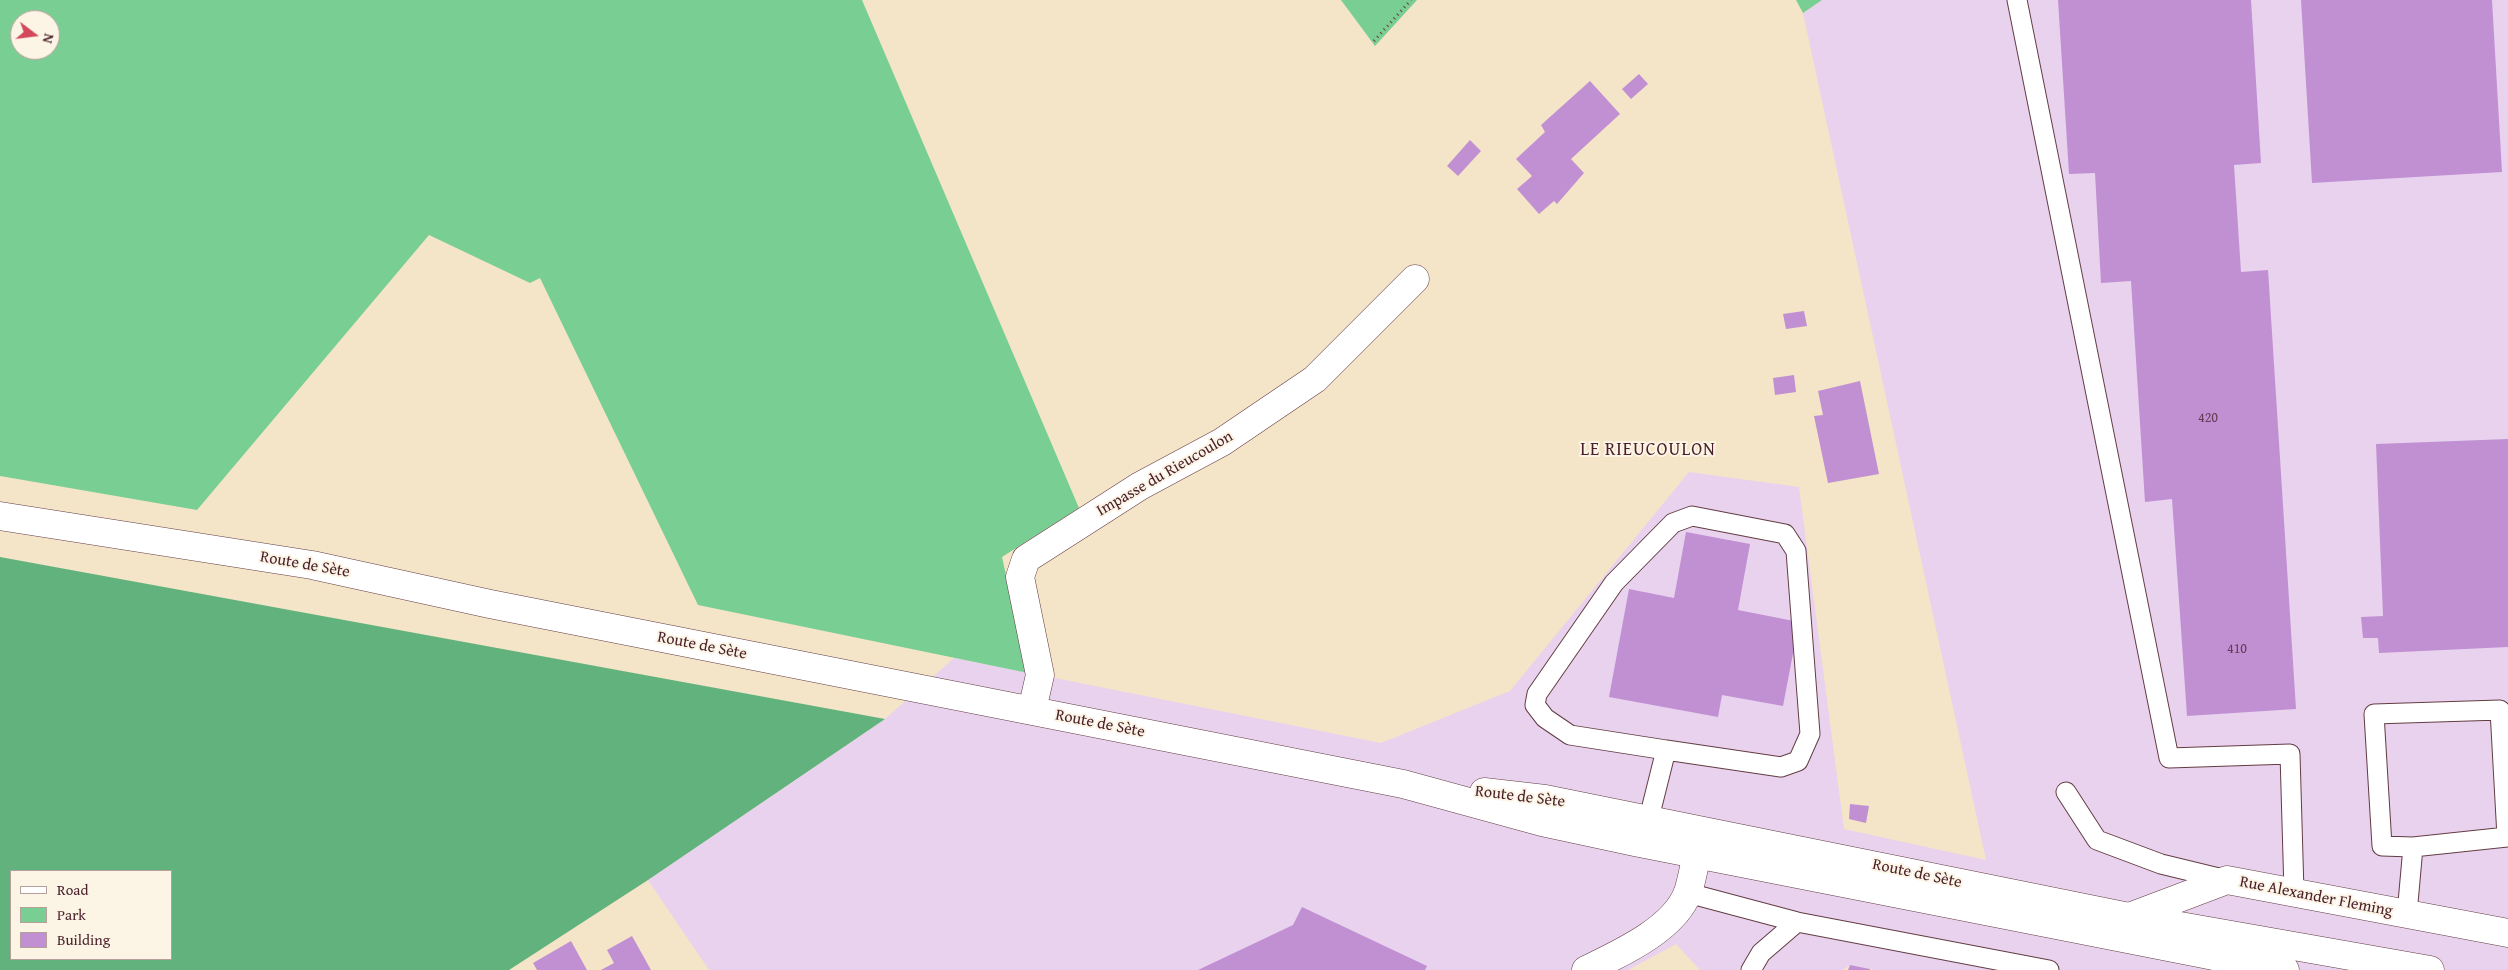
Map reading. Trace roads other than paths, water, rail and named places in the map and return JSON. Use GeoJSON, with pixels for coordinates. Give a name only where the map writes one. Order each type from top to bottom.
{"type":"FeatureCollection","features":[{"type":"Feature","properties":{"kind":"main road","name":"Impasse du Rieucoulon"},"geometry":{"type":"LineString","coordinates":[[1032,710],[1040,675],[1020,576],[1026,559],[1140,486],[1222,442],[1315,379],[1415,279]]}},
{"type":"Feature","properties":{"kind":"main road","name":"Route de Sète"},"geometry":{"type":"LineString","coordinates":[[0,516],[312,565],[490,604],[1403,784],[1542,822],[1697,854],[2286,970]]}},
{"type":"Feature","properties":{"kind":"main road","name":"Route de Sète"},"geometry":{"type":"LineString","coordinates":[[1403,784],[1545,799],[1649,818],[2129,917],[2430,970]]}},
{"type":"Feature","properties":{"kind":"main road"},"geometry":{"type":"LineString","coordinates":[[1586,970],[1655,932],[1677,910],[1688,893],[1697,854]]}},
{"type":"Feature","properties":{"kind":"main road","name":"Rue Alexander Fleming"},"geometry":{"type":"LineString","coordinates":[[2129,917],[2227,880],[2508,933]]}},
{"type":"Feature","properties":{"kind":"lane"},"geometry":{"type":"LineString","coordinates":[[2017,0],[2169,758],[2290,754],[2294,892]]}},
{"type":"Feature","properties":{"kind":"lane"},"geometry":{"type":"LineString","coordinates":[[1692,516],[1785,534],[1796,551],[1810,734],[1798,761],[1781,767],[1666,750],[1570,735],[1544,718],[1536,705],[1537,694],[1614,583],[1673,523],[1692,516]]}},
{"type":"Feature","properties":{"kind":"lane"},"geometry":{"type":"LineString","coordinates":[[2500,710],[2508,837],[2413,847],[2382,846],[2374,714],[2500,710]]}},
{"type":"Feature","properties":{"kind":"lane"},"geometry":{"type":"LineString","coordinates":[[1649,818],[1666,750]]}},
{"type":"Feature","properties":{"kind":"lane"},"geometry":{"type":"LineString","coordinates":[[2066,792],[2097,840],[2161,864],[2227,880]]}},
{"type":"Feature","properties":{"kind":"lane"},"geometry":{"type":"LineString","coordinates":[[2407,914],[2413,847]]}},
{"type":"Feature","properties":{"kind":"lane"},"geometry":{"type":"LineString","coordinates":[[1688,893],[1797,922],[2049,970]]}},
{"type":"Feature","properties":{"kind":"lane"},"geometry":{"type":"LineString","coordinates":[[1751,970],[1761,953],[1797,922]]}},
{"type":"Feature","properties":{"kind":"district","name":"LE RIEUCOULON"},"geometry":{"type":"Point","coordinates":[1648,450]}}]}
